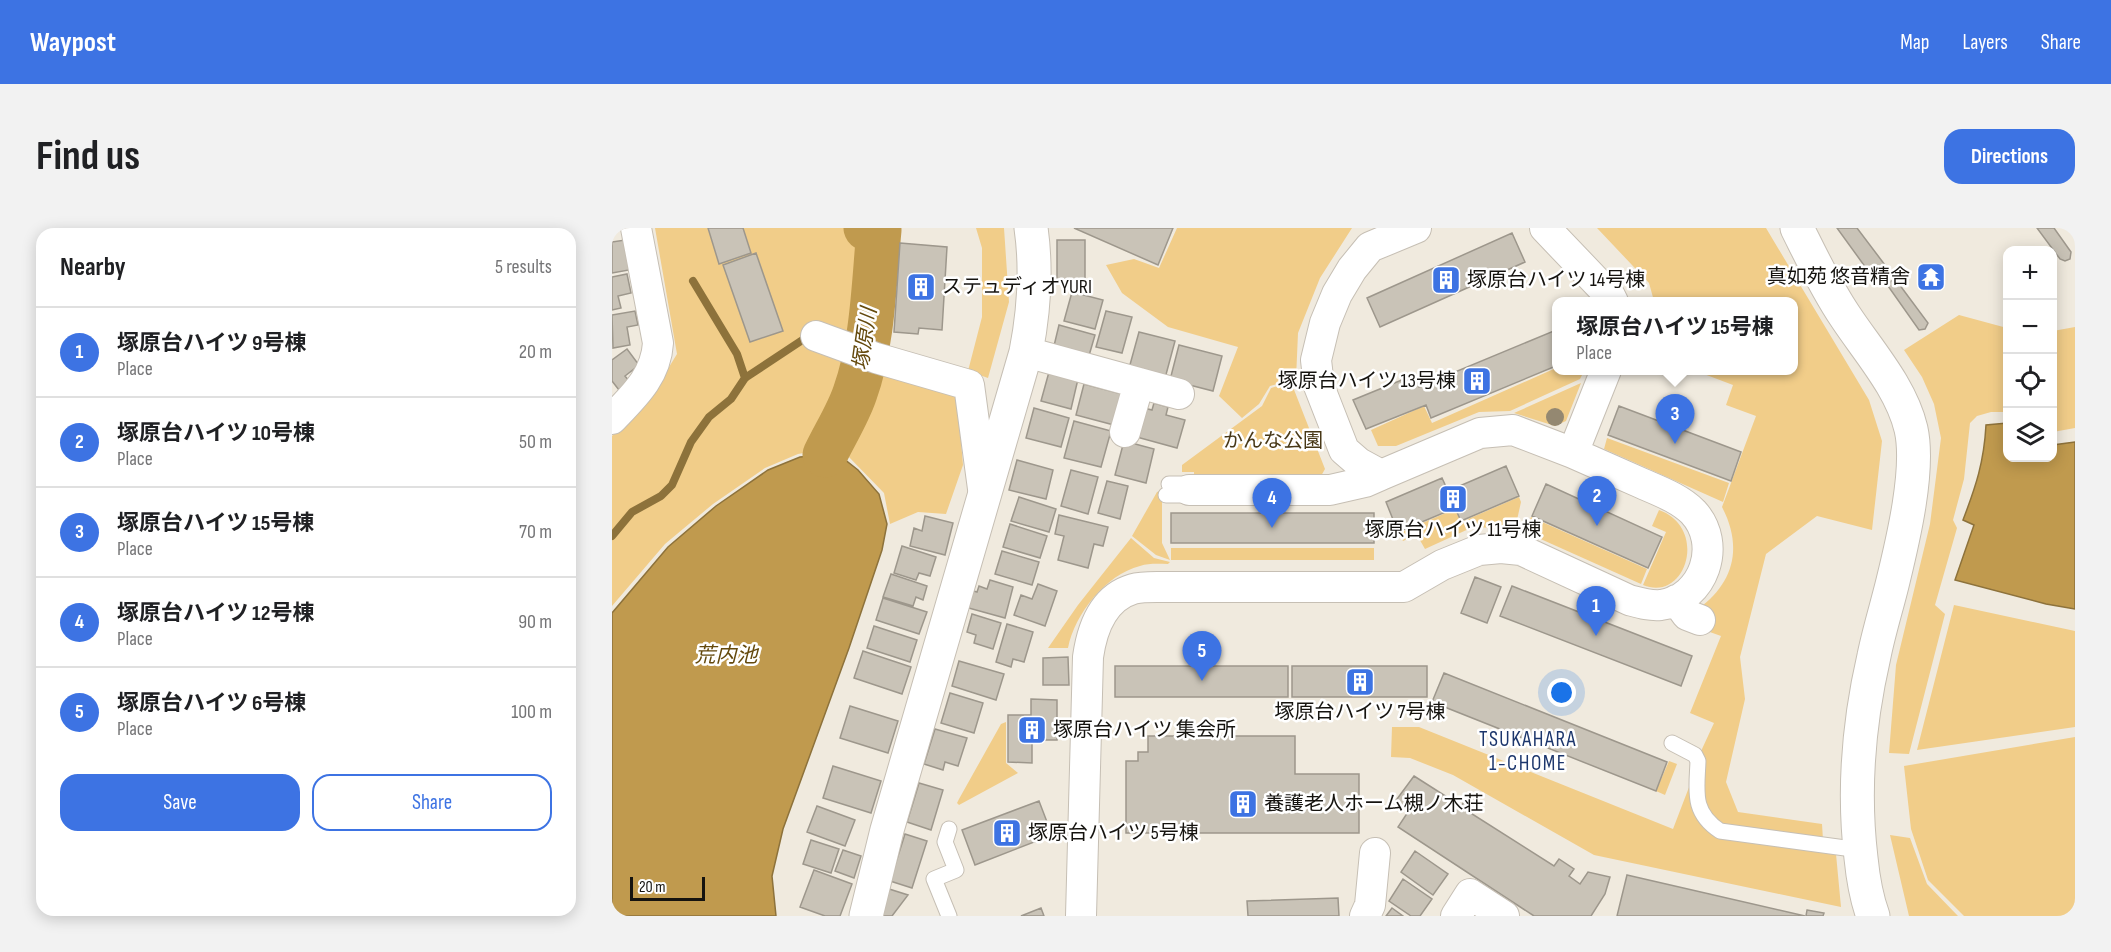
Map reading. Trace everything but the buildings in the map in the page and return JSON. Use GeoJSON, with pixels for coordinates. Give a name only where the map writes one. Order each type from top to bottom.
{"type":"FeatureCollection","features":[{"type":"Feature","properties":{"kind":"street"},"geometry":{"type":"LineString","coordinates":[[612,419],[651,374],[657,358],[658,343],[636,228]]}},
{"type":"Feature","properties":{"kind":"street"},"geometry":{"type":"LineString","coordinates":[[866,916],[887,830],[1026,352],[1032,323],[1034,292],[1034,253],[1031,228]]}},
{"type":"Feature","properties":{"kind":"street"},"geometry":{"type":"LineString","coordinates":[[1381,474],[1359,463],[1344,450],[1319,386],[1316,360],[1324,322],[1352,269],[1370,247],[1416,228]]}},
{"type":"Feature","properties":{"kind":"street"},"geometry":{"type":"LineString","coordinates":[[1545,228],[1610,297]]}},
{"type":"Feature","properties":{"kind":"street"},"geometry":{"type":"LineString","coordinates":[[1797,228],[1826,286],[1903,406],[1912,437],[1912,474],[1904,530],[1872,663],[1862,729],[1857,802],[1866,894],[1873,916]]}},
{"type":"Feature","properties":{"kind":"street"},"geometry":{"type":"LineString","coordinates":[[816,336],[876,358],[969,385],[984,496]]}},
{"type":"Feature","properties":{"kind":"street"},"geometry":{"type":"LineString","coordinates":[[1026,352],[1179,394]]}},
{"type":"Feature","properties":{"kind":"street"},"geometry":{"type":"LineString","coordinates":[[1573,453],[1604,375]]}},
{"type":"Feature","properties":{"kind":"street"},"geometry":{"type":"LineString","coordinates":[[1125,432],[1139,383]]}},
{"type":"Feature","properties":{"kind":"street"},"geometry":{"type":"LineString","coordinates":[[1081,916],[1088,657],[1092,636],[1099,619],[1113,600],[1123,594],[1144,587],[1404,587],[1442,566],[1479,550],[1501,548],[1521,550],[1629,600],[1647,605],[1676,600],[1694,587],[1706,567],[1708,545],[1701,523],[1686,506],[1672,497],[1573,453],[1514,430],[1480,433],[1365,482],[1330,490],[1180,486]]}},
{"type":"Feature","properties":{"kind":"street"},"geometry":{"type":"LineString","coordinates":[[1676,600],[1687,615],[1700,620]]}},
{"type":"Feature","properties":{"kind":"street"},"geometry":{"type":"LineString","coordinates":[[1365,916],[1370,905],[1375,853]]}},
{"type":"Feature","properties":{"kind":"street"},"geometry":{"type":"LineString","coordinates":[[1456,916],[1470,894],[1504,916]]}},
{"type":"Feature","properties":{"kind":"lane"},"geometry":{"type":"LineString","coordinates":[[1672,743],[1695,755],[1698,761],[1697,799],[1700,810],[1706,820],[1720,831],[1860,850]]}},
{"type":"Feature","properties":{"kind":"lane"},"geometry":{"type":"LineString","coordinates":[[949,829],[945,842],[956,870],[934,879],[949,916]]}},
{"type":"Feature","properties":{"kind":"green space"},"geometry":{"type":"Polygon","coordinates":[[[655,228],[864,228],[856,317],[861,331],[857,334],[815,324],[957,394],[963,465],[946,514],[918,512],[890,524],[884,493],[846,454],[822,450],[798,454],[765,468],[713,504],[665,544],[612,606],[612,436],[652,395],[677,354],[655,228]]]}},
{"type":"Feature","properties":{"kind":"green space"},"geometry":{"type":"Polygon","coordinates":[[[976,228],[1004,228],[1009,302],[988,378],[968,371],[982,317],[982,248],[976,228]]]}},
{"type":"Feature","properties":{"kind":"green space"},"geometry":{"type":"Polygon","coordinates":[[[1177,228],[1352,228],[1320,278],[1298,333],[1296,379],[1270,386],[1259,404],[1242,418],[1219,396],[1238,347],[1168,327],[1122,293],[1106,265],[1134,259],[1159,268],[1177,228]]]}},
{"type":"Feature","properties":{"kind":"green space"},"geometry":{"type":"Polygon","coordinates":[[[1597,228],[1766,228],[1869,400],[1882,441],[1872,530],[1817,516],[1766,554],[1740,657],[1745,699],[1726,782],[1738,812],[1822,824],[1823,840],[1722,826],[1714,820],[1702,798],[1702,749],[1714,723],[1690,713],[1721,636],[1707,631],[1698,609],[1720,588],[1731,563],[1732,536],[1722,507],[1756,416],[1726,405],[1733,385],[1707,375],[1798,375],[1798,297],[1653,297],[1649,283],[1597,228]]]}},
{"type":"Feature","properties":{"kind":"green space"},"geometry":{"type":"Polygon","coordinates":[[[1959,315],[2003,327],[2003,412],[1991,412],[1977,416],[1970,423],[1964,479],[1953,520],[1957,528],[1935,605],[1945,614],[1909,754],[1889,753],[1896,665],[1930,524],[1941,438],[1934,404],[1922,377],[1904,350],[1959,315]]]}},
{"type":"Feature","properties":{"kind":"green space"},"geometry":{"type":"Polygon","coordinates":[[[2075,327],[2075,428],[2057,431],[2057,354],[2057,330],[2075,327]]]}},
{"type":"Feature","properties":{"kind":"green space"},"geometry":{"type":"Polygon","coordinates":[[[1552,370],[1552,375],[1582,375],[1580,379],[1510,411],[1479,412],[1396,446],[1378,446],[1371,430],[1424,406],[1432,423],[1552,370]]]}},
{"type":"Feature","properties":{"kind":"green space","name":"かんな公園"},"geometry":{"type":"Polygon","coordinates":[[[1291,382],[1325,469],[1321,476],[1194,477],[1194,472],[1182,472],[1182,465],[1262,406],[1271,388],[1291,382]]]}},
{"type":"Feature","properties":{"kind":"green space"},"geometry":{"type":"Polygon","coordinates":[[[1581,383],[1566,421],[1555,426],[1514,413],[1581,383]]]}},
{"type":"Feature","properties":{"kind":"green space"},"geometry":{"type":"Polygon","coordinates":[[[1607,438],[1729,483],[1723,502],[1604,449],[1607,438]]]}},
{"type":"Feature","properties":{"kind":"green space"},"geometry":{"type":"Polygon","coordinates":[[[1162,490],[1162,543],[1170,560],[1156,555],[1132,536],[1157,492],[1162,490]]]}},
{"type":"Feature","properties":{"kind":"green space"},"geometry":{"type":"Polygon","coordinates":[[[1519,497],[1521,502],[1515,529],[1473,527],[1425,549],[1417,535],[1403,541],[1399,533],[1455,509],[1461,522],[1519,497]]]}},
{"type":"Feature","properties":{"kind":"green space"},"geometry":{"type":"Polygon","coordinates":[[[1659,510],[1674,519],[1684,532],[1687,546],[1686,561],[1680,574],[1671,583],[1658,588],[1643,585],[1666,532],[1652,526],[1659,510]]]}},
{"type":"Feature","properties":{"kind":"green space"},"geometry":{"type":"Polygon","coordinates":[[[1531,517],[1647,569],[1641,584],[1525,532],[1531,517]]]}},
{"type":"Feature","properties":{"kind":"green space"},"geometry":{"type":"Polygon","coordinates":[[[1131,538],[1154,558],[1170,562],[1140,566],[1115,578],[1085,609],[1077,622],[1068,648],[1048,648],[1078,605],[1131,538]]]}},
{"type":"Feature","properties":{"kind":"green space"},"geometry":{"type":"Polygon","coordinates":[[[1171,548],[1374,548],[1374,560],[1171,560],[1171,548]]]}},
{"type":"Feature","properties":{"kind":"green space"},"geometry":{"type":"Polygon","coordinates":[[[1954,605],[2075,631],[2075,727],[1917,750],[1954,605]]]}},
{"type":"Feature","properties":{"kind":"green space"},"geometry":{"type":"Polygon","coordinates":[[[1006,722],[1006,763],[1018,773],[959,805],[957,803],[959,799],[1001,724],[1006,722]]]}},
{"type":"Feature","properties":{"kind":"green space"},"geometry":{"type":"Polygon","coordinates":[[[1392,727],[1419,727],[1673,829],[1691,782],[1693,808],[1700,822],[1836,854],[1841,907],[1594,855],[1453,775],[1410,758],[1391,757],[1392,727]]]}},
{"type":"Feature","properties":{"kind":"green space"},"geometry":{"type":"Polygon","coordinates":[[[2075,737],[2075,916],[1964,916],[1928,880],[1911,829],[1904,766],[2075,737]]]}},
{"type":"Feature","properties":{"kind":"green space"},"geometry":{"type":"Polygon","coordinates":[[[1669,761],[1677,764],[1665,795],[1656,791],[1669,761]]]}},
{"type":"Feature","properties":{"kind":"green space"},"geometry":{"type":"Polygon","coordinates":[[[1890,835],[1910,838],[1927,884],[1958,916],[1909,916],[1890,835]]]}},
{"type":"Feature","properties":{"kind":"water"},"geometry":{"type":"Polygon","coordinates":[[[866,228],[890,228],[892,234],[886,326],[881,332],[868,334],[858,317],[866,228]]]}},
{"type":"Feature","properties":{"kind":"water"},"geometry":{"type":"Polygon","coordinates":[[[2003,423],[2003,462],[2057,462],[2057,444],[2075,442],[2075,609],[2046,604],[1955,580],[1974,525],[1963,520],[1979,474],[1986,425],[2003,423]]]}},
{"type":"Feature","properties":{"kind":"water","name":"荒内池"},"geometry":{"type":"Polygon","coordinates":[[[825,455],[844,459],[858,470],[879,494],[887,524],[882,550],[849,648],[783,829],[772,876],[776,916],[612,916],[612,613],[668,547],[716,506],[768,470],[800,457],[825,455]]]}},
{"type":"Feature","properties":{"kind":"waterway","name":"塚原川"},"geometry":{"type":"LineString","coordinates":[[825,455],[852,401],[866,354],[879,230],[866,228]]}},
{"type":"Feature","properties":{"kind":"waterway"},"geometry":{"type":"LineString","coordinates":[[693,281],[737,354],[745,378]]}},
{"type":"Feature","properties":{"kind":"waterway"},"geometry":{"type":"LineString","coordinates":[[612,536],[632,512],[661,496],[672,485],[691,442],[709,417],[731,399],[745,378],[810,335]]}},
{"type":"Feature","properties":{"kind":"place","name":"真如苑 悠音精舎"},"geometry":{"type":"Point","coordinates":[1931,277]}},
{"type":"Feature","properties":{"kind":"place","name":"塚原台ハイツ 14号棟"},"geometry":{"type":"Point","coordinates":[1446,280]}},
{"type":"Feature","properties":{"kind":"place","name":"ステュディオYURI"},"geometry":{"type":"Point","coordinates":[921,287]}},
{"type":"Feature","properties":{"kind":"place","name":"塚原台ハイツ 13号棟"},"geometry":{"type":"Point","coordinates":[1477,381]}},
{"type":"Feature","properties":{"kind":"place","name":"塚原台ハイツ 15号棟"},"geometry":{"type":"Point","coordinates":[1675,444]}},
{"type":"Feature","properties":{"kind":"place","name":"塚原台ハイツ 11号棟"},"geometry":{"type":"Point","coordinates":[1453,499]}},
{"type":"Feature","properties":{"kind":"place","name":"塚原台ハイツ 10号棟"},"geometry":{"type":"Point","coordinates":[1597,526]}},
{"type":"Feature","properties":{"kind":"place","name":"塚原台ハイツ 12号棟"},"geometry":{"type":"Point","coordinates":[1272,528]}},
{"type":"Feature","properties":{"kind":"place","name":"塚原台ハイツ 9号棟"},"geometry":{"type":"Point","coordinates":[1596,636]}},
{"type":"Feature","properties":{"kind":"place","name":"塚原台ハイツ 6号棟"},"geometry":{"type":"Point","coordinates":[1202,681]}},
{"type":"Feature","properties":{"kind":"place","name":"塚原台ハイツ 7号棟"},"geometry":{"type":"Point","coordinates":[1360,682]}},
{"type":"Feature","properties":{"kind":"place","name":"塚原台ハイツ 集会所"},"geometry":{"type":"Point","coordinates":[1032,730]}},
{"type":"Feature","properties":{"kind":"place","name":"養護老人ホーム槻ノ木荘"},"geometry":{"type":"Point","coordinates":[1243,804]}},
{"type":"Feature","properties":{"kind":"place","name":"塚原台ハイツ 5号棟"},"geometry":{"type":"Point","coordinates":[1007,833]}},
{"type":"Feature","properties":{"kind":"district","name":"TSUKAHARA 1-CHOME"},"geometry":{"type":"Point","coordinates":[1528,751]}}]}
